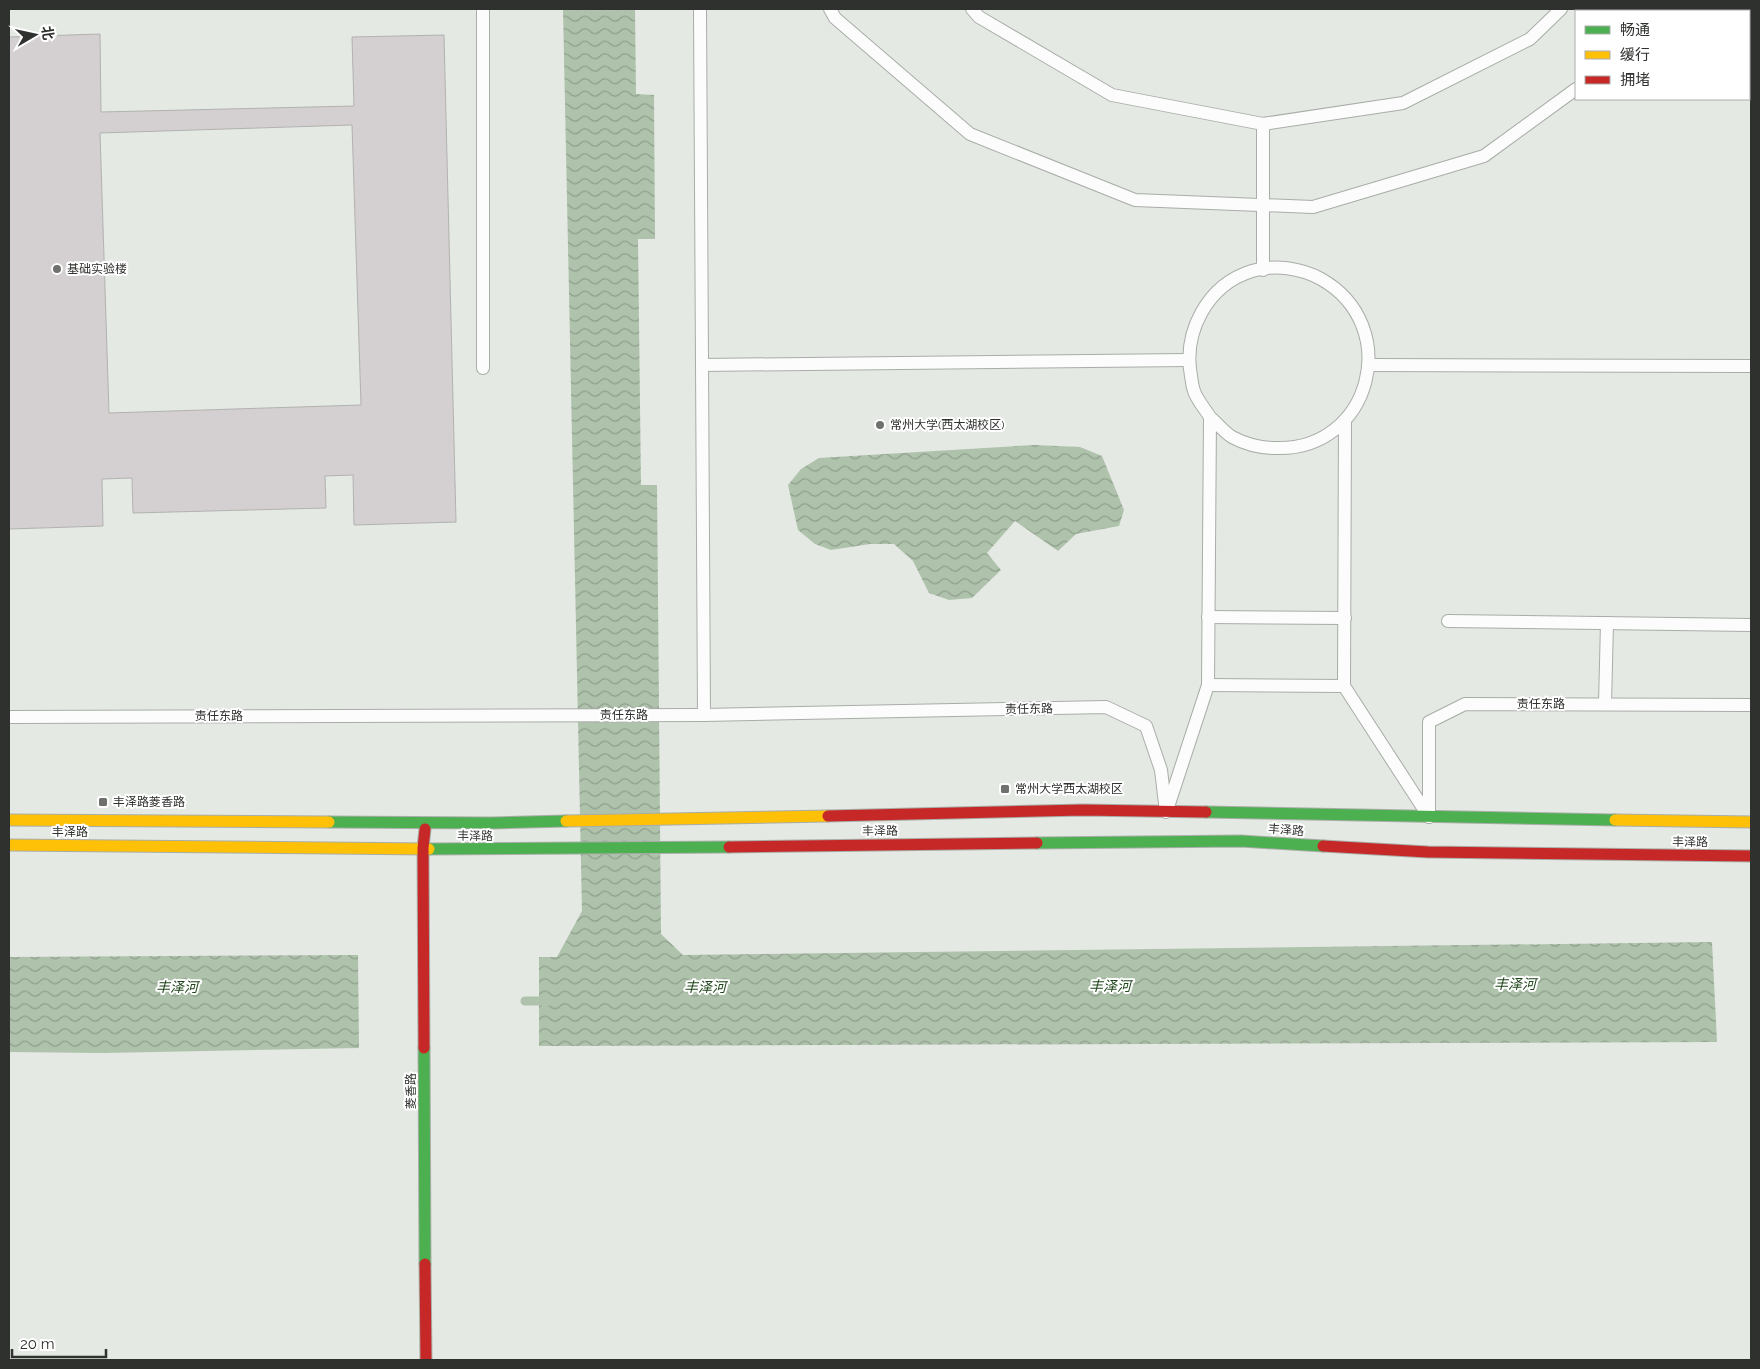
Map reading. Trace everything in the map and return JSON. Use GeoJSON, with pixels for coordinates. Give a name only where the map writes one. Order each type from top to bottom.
{"type":"FeatureCollection","features":[{"type":"Feature","properties":{"kind":"street","name":"丰泽路"},"geometry":{"type":"LineString","coordinates":[[9,820],[511,823],[1074,810],[1751,822]]}},
{"type":"Feature","properties":{"kind":"street","name":"菱香路"},"geometry":{"type":"LineString","coordinates":[[425,822],[423,848],[426,1360]]}},
{"type":"Feature","properties":{"kind":"street","name":"丰泽路"},"geometry":{"type":"LineString","coordinates":[[9,845],[488,850],[1241,840],[1428,852],[1751,856]]}},
{"type":"Feature","properties":{"kind":"lane"},"geometry":{"type":"LineString","coordinates":[[483,9],[483,368]]}},
{"type":"Feature","properties":{"kind":"lane"},"geometry":{"type":"LineString","coordinates":[[700,9],[704,715]]}},
{"type":"Feature","properties":{"kind":"lane"},"geometry":{"type":"LineString","coordinates":[[830,9],[835,18],[970,134],[1135,200],[1314,207],[1484,156],[1575,90]]}},
{"type":"Feature","properties":{"kind":"lane"},"geometry":{"type":"LineString","coordinates":[[972,9],[979,17],[1112,95],[1262,124],[1403,103],[1530,39],[1561,9]]}},
{"type":"Feature","properties":{"kind":"lane"},"geometry":{"type":"LineString","coordinates":[[1262,124],[1263,270]]}},
{"type":"Feature","properties":{"kind":"lane"},"geometry":{"type":"LineString","coordinates":[[1281,267],[1310,273],[1335,287],[1355,309],[1367,336],[1369,365],[1362,395],[1345,420],[1321,439],[1292,448],[1262,448],[1233,437],[1210,417],[1194,391],[1188,360],[1192,332],[1205,305],[1226,284],[1252,271],[1263,270],[1281,267]]}},
{"type":"Feature","properties":{"kind":"lane"},"geometry":{"type":"LineString","coordinates":[[702,365],[1188,360]]}},
{"type":"Feature","properties":{"kind":"lane"},"geometry":{"type":"LineString","coordinates":[[1369,365],[1751,366]]}},
{"type":"Feature","properties":{"kind":"lane"},"geometry":{"type":"LineString","coordinates":[[1166,812],[1208,685],[1210,417]]}},
{"type":"Feature","properties":{"kind":"lane"},"geometry":{"type":"LineString","coordinates":[[1345,420],[1344,686],[1429,816]]}},
{"type":"Feature","properties":{"kind":"lane"},"geometry":{"type":"LineString","coordinates":[[1208,618],[1344,618]]}},
{"type":"Feature","properties":{"kind":"lane"},"geometry":{"type":"LineString","coordinates":[[1448,621],[1751,624]]}},
{"type":"Feature","properties":{"kind":"lane"},"geometry":{"type":"LineString","coordinates":[[1605,704],[1607,623]]}},
{"type":"Feature","properties":{"kind":"lane"},"geometry":{"type":"LineString","coordinates":[[1208,685],[1344,686]]}},
{"type":"Feature","properties":{"kind":"lane","name":"责任东路"},"geometry":{"type":"LineString","coordinates":[[1429,816],[1428,722],[1465,704],[1751,705]]}},
{"type":"Feature","properties":{"kind":"lane","name":"责任东路"},"geometry":{"type":"LineString","coordinates":[[9,717],[704,715],[1106,707],[1146,726],[1161,770],[1166,812]]}},
{"type":"Feature","properties":{"kind":"water"},"geometry":{"type":"Polygon","coordinates":[[[563,9],[635,9],[636,94],[654,95],[655,239],[638,239],[641,485],[657,485],[661,934],[683,955],[1712,942],[1717,1042],[539,1046],[539,957],[557,957],[582,911],[563,9]]]}},
{"type":"Feature","properties":{"kind":"water"},"geometry":{"type":"Polygon","coordinates":[[[1034,445],[1080,447],[1102,456],[1124,510],[1119,526],[1076,534],[1058,551],[1015,521],[987,553],[1001,570],[972,598],[949,600],[929,593],[913,561],[894,544],[870,544],[831,550],[815,544],[798,530],[788,485],[801,469],[819,458],[1034,445]]]}},
{"type":"Feature","properties":{"kind":"water"},"geometry":{"type":"Polygon","coordinates":[[[358,955],[359,1048],[104,1053],[9,1052],[9,957],[358,955]]]}},
{"type":"Feature","properties":{"kind":"building","name":"基础实验楼"},"geometry":{"type":"Polygon","coordinates":[[[100,34],[101,112],[354,106],[352,37],[444,35],[456,522],[354,525],[353,475],[325,476],[326,508],[133,513],[132,478],[102,479],[103,526],[9,529],[9,37],[100,34]],[[352,125],[100,133],[109,413],[361,405],[352,125]]]}},
{"type":"Feature","properties":{"kind":"waterway","name":"丰泽河"},"geometry":{"type":"LineString","coordinates":[[525,1001],[550,1001]]}},
{"type":"Feature","properties":{"kind":"traffic: fast"},"geometry":{"type":"LineString","coordinates":[[1206,812],[1615,820]]}},
{"type":"Feature","properties":{"kind":"traffic: fast"},"geometry":{"type":"LineString","coordinates":[[329,822],[492,823],[566,821]]}},
{"type":"Feature","properties":{"kind":"traffic: fast"},"geometry":{"type":"LineString","coordinates":[[1037,843],[1241,841],[1323,846]]}},
{"type":"Feature","properties":{"kind":"traffic: fast"},"geometry":{"type":"LineString","coordinates":[[429,849],[729,847]]}},
{"type":"Feature","properties":{"kind":"traffic: fast"},"geometry":{"type":"LineString","coordinates":[[424,1048],[425,1264]]}},
{"type":"Feature","properties":{"kind":"traffic: slow"},"geometry":{"type":"LineString","coordinates":[[566,821],[828,816]]}},
{"type":"Feature","properties":{"kind":"traffic: slow"},"geometry":{"type":"LineString","coordinates":[[9,820],[329,822]]}},
{"type":"Feature","properties":{"kind":"traffic: slow"},"geometry":{"type":"LineString","coordinates":[[1615,820],[1751,822]]}},
{"type":"Feature","properties":{"kind":"traffic: slow"},"geometry":{"type":"LineString","coordinates":[[9,845],[429,849]]}},
{"type":"Feature","properties":{"kind":"traffic: jam"},"geometry":{"type":"LineString","coordinates":[[828,816],[1083,810],[1206,812]]}},
{"type":"Feature","properties":{"kind":"traffic: jam"},"geometry":{"type":"LineString","coordinates":[[424,1048],[423,848],[425,829]]}},
{"type":"Feature","properties":{"kind":"traffic: jam"},"geometry":{"type":"LineString","coordinates":[[729,847],[1037,843]]}},
{"type":"Feature","properties":{"kind":"traffic: jam"},"geometry":{"type":"LineString","coordinates":[[1323,846],[1428,852],[1751,856]]}},
{"type":"Feature","properties":{"kind":"traffic: jam"},"geometry":{"type":"LineString","coordinates":[[425,1264],[426,1360]]}},
{"type":"Feature","properties":{"kind":"place","name":"基础实验楼"},"geometry":{"type":"Point","coordinates":[57,269]}},
{"type":"Feature","properties":{"kind":"place","name":"常州大学(西太湖校区)"},"geometry":{"type":"Point","coordinates":[880,425]}},
{"type":"Feature","properties":{"kind":"place","name":"常州大学西太湖校区"},"geometry":{"type":"Point","coordinates":[1005,789]}},
{"type":"Feature","properties":{"kind":"place","name":"丰泽路菱香路"},"geometry":{"type":"Point","coordinates":[103,802]}}]}
